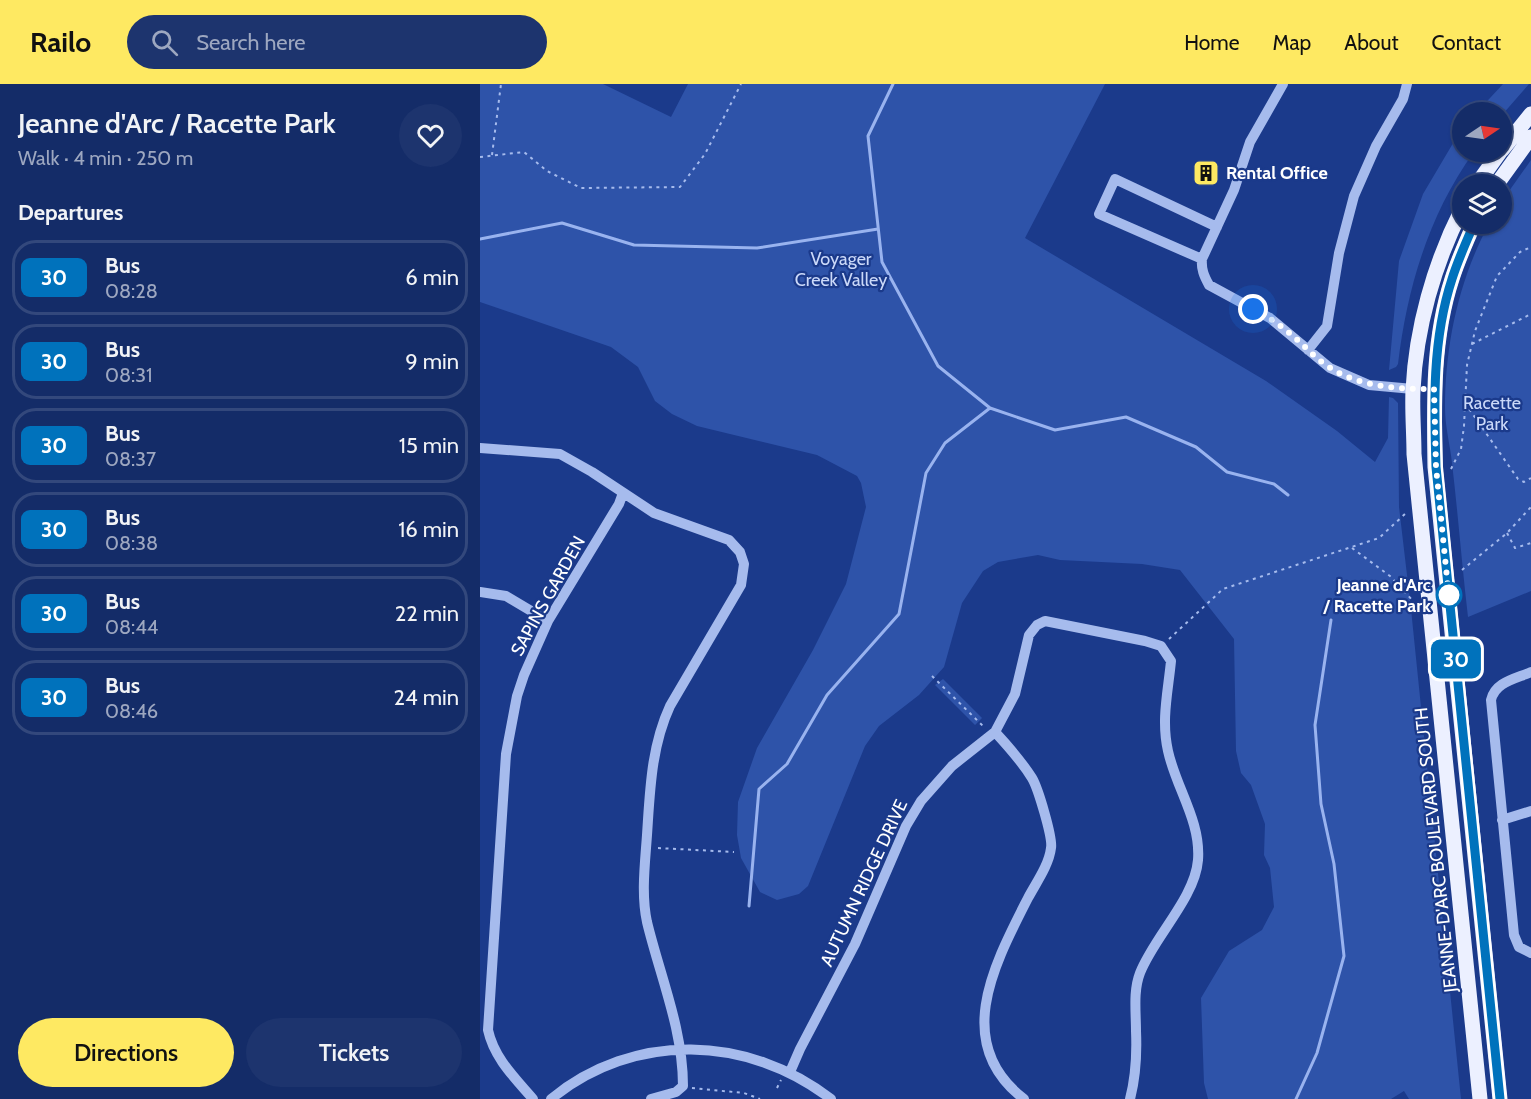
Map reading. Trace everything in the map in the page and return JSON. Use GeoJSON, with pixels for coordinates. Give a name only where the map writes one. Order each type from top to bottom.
{"type":"FeatureCollection","features":[{"type":"Feature","properties":{"kind":"main road"},"geometry":{"type":"LineString","coordinates":[[1512,137],[1531,114]]}},
{"type":"Feature","properties":{"kind":"main road"},"geometry":{"type":"LineString","coordinates":[[1504,174],[1531,137]]}},
{"type":"Feature","properties":{"kind":"main road","name":"JEANNE-D'ARC BOULEVARD SOUTH"},"geometry":{"type":"LineString","coordinates":[[1452,229],[1421,326],[1413,389],[1414,454],[1480,1099]]}},
{"type":"Feature","properties":{"kind":"main road"},"geometry":{"type":"LineString","coordinates":[[1470,234],[1452,279],[1442,322],[1434,389],[1436,467],[1500,1099]]}},
{"type":"Feature","properties":{"kind":"main road"},"geometry":{"type":"LineString","coordinates":[[1413,389],[1434,389]]}},
{"type":"Feature","properties":{"kind":"street"},"geometry":{"type":"LineString","coordinates":[[1283,84],[1250,142],[1234,190],[1202,259],[1201,268],[1209,285],[1270,318],[1330,368],[1369,385],[1413,389]]}},
{"type":"Feature","properties":{"kind":"street"},"geometry":{"type":"LineString","coordinates":[[1308,350],[1327,326],[1339,253],[1354,196],[1379,140],[1403,99],[1407,84]]}},
{"type":"Feature","properties":{"kind":"street"},"geometry":{"type":"LineString","coordinates":[[1202,259],[1099,214],[1111,187],[1116,178],[1217,227]]}},
{"type":"Feature","properties":{"kind":"street"},"geometry":{"type":"LineString","coordinates":[[480,448],[560,454],[654,513],[729,540],[740,552],[744,564],[741,585],[663,722],[653,760],[644,892],[647,920],[680,1048],[683,1086],[676,1092],[651,1099]]}},
{"type":"Feature","properties":{"kind":"street","name":"SAPINS GARDEN"},"geometry":{"type":"LineString","coordinates":[[533,1099],[499,1059],[488,1030],[506,754],[517,696],[548,621],[623,493]]}},
{"type":"Feature","properties":{"kind":"street"},"geometry":{"type":"LineString","coordinates":[[480,592],[506,596],[548,621]]}},
{"type":"Feature","properties":{"kind":"street","name":"AUTUMN RIDGE DRIVE"},"geometry":{"type":"LineString","coordinates":[[790,1072],[851,953],[897,844],[916,809],[952,766],[994,733],[1015,694],[1029,635],[1037,625],[1045,621],[1056,622],[1161,646]]}},
{"type":"Feature","properties":{"kind":"street"},"geometry":{"type":"LineString","coordinates":[[1130,1099],[1136,1066],[1137,985],[1144,963],[1194,880],[1198,862],[1198,839],[1194,822],[1168,751],[1165,719],[1171,661],[1161,646]]}},
{"type":"Feature","properties":{"kind":"street"},"geometry":{"type":"LineString","coordinates":[[1531,672],[1499,686],[1494,690],[1491,700],[1514,935],[1519,947],[1531,953]]}},
{"type":"Feature","properties":{"kind":"street"},"geometry":{"type":"LineString","coordinates":[[994,733],[1033,779],[1051,841],[1049,856],[998,965],[984,1015],[986,1040],[995,1066],[1014,1091],[1024,1099]]}},
{"type":"Feature","properties":{"kind":"street"},"geometry":{"type":"LineString","coordinates":[[1502,820],[1531,811]]}},
{"type":"Feature","properties":{"kind":"street"},"geometry":{"type":"LineString","coordinates":[[551,1099],[576,1081],[616,1062],[680,1048],[746,1056],[768,1063],[790,1072],[825,1097]]}},
{"type":"Feature","properties":{"kind":"path"},"geometry":{"type":"LineString","coordinates":[[492,155],[501,84]]}},
{"type":"Feature","properties":{"kind":"path"},"geometry":{"type":"LineString","coordinates":[[480,157],[524,152],[547,171],[581,188],[680,187],[705,154],[742,84]]}},
{"type":"Feature","properties":{"kind":"path"},"geometry":{"type":"LineString","coordinates":[[1451,470],[1461,449],[1467,365],[1475,331],[1497,276],[1520,252],[1531,247]]}},
{"type":"Feature","properties":{"kind":"path"},"geometry":{"type":"LineString","coordinates":[[1472,344],[1531,314]]}},
{"type":"Feature","properties":{"kind":"path"},"geometry":{"type":"LineString","coordinates":[[1465,402],[1518,479],[1524,482],[1531,478]]}},
{"type":"Feature","properties":{"kind":"path"},"geometry":{"type":"LineString","coordinates":[[1462,570],[1507,533],[1531,507]]}},
{"type":"Feature","properties":{"kind":"path"},"geometry":{"type":"LineString","coordinates":[[1161,646],[1223,589],[1352,548],[1379,537],[1405,514]]}},
{"type":"Feature","properties":{"kind":"path"},"geometry":{"type":"LineString","coordinates":[[1507,533],[1515,548],[1531,543]]}},
{"type":"Feature","properties":{"kind":"path"},"geometry":{"type":"LineString","coordinates":[[1352,548],[1390,576],[1414,602]]}},
{"type":"Feature","properties":{"kind":"path"},"geometry":{"type":"LineString","coordinates":[[932,676],[994,733]]}},
{"type":"Feature","properties":{"kind":"path"},"geometry":{"type":"LineString","coordinates":[[646,847],[734,852]]}},
{"type":"Feature","properties":{"kind":"path"},"geometry":{"type":"LineString","coordinates":[[683,1086],[744,1093],[760,1099]]}},
{"type":"Feature","properties":{"kind":"green space","name":"Voyager Creek Valley"},"geometry":{"type":"Polygon","coordinates":[[[480,84],[603,84],[671,117],[688,84],[1105,84],[1025,238],[1266,381],[1337,431],[1375,462],[1388,438],[1389,397],[1398,403],[1399,507],[1461,1099],[1409,1099],[1404,1091],[1391,1099],[1208,1099],[1204,1083],[1201,998],[1229,951],[1262,930],[1274,907],[1270,868],[1264,855],[1265,824],[1251,785],[1241,773],[1236,751],[1234,639],[1180,570],[1142,564],[1060,560],[1038,555],[998,562],[983,571],[962,603],[944,667],[919,695],[879,726],[865,746],[808,886],[799,894],[777,900],[760,892],[741,858],[737,835],[738,802],[757,748],[813,650],[846,584],[866,507],[861,483],[857,476],[817,455],[697,426],[672,414],[655,401],[638,367],[611,347],[480,302],[480,84]]]}},
{"type":"Feature","properties":{"kind":"green space"},"geometry":{"type":"Polygon","coordinates":[[[1503,84],[1529,84],[1512,104],[1486,102],[1503,84]]]}},
{"type":"Feature","properties":{"kind":"green space"},"geometry":{"type":"Polygon","coordinates":[[[1452,145],[1452,162],[1467,162],[1459,174],[1452,174],[1452,187],[1422,253],[1407,308],[1398,364],[1389,370],[1399,261],[1423,194],[1452,145]]]}},
{"type":"Feature","properties":{"kind":"green space","name":"Racette Park"},"geometry":{"type":"Polygon","coordinates":[[[1531,160],[1531,591],[1468,617],[1445,415],[1448,360],[1462,290],[1478,245],[1484,234],[1512,234],[1512,187],[1531,160]]]}},
{"type":"Feature","properties":{"kind":"green space"},"geometry":{"type":"Polygon","coordinates":[[[943,679],[982,718],[975,725],[935,685],[943,679]]]}},
{"type":"Feature","properties":{"kind":"waterway"},"geometry":{"type":"LineString","coordinates":[[893,84],[868,136],[882,262],[938,366],[990,408],[1055,430],[1126,417],[1196,447],[1227,472],[1274,484],[1288,495]]}},
{"type":"Feature","properties":{"kind":"waterway"},"geometry":{"type":"LineString","coordinates":[[480,239],[562,223],[634,245],[757,248],[878,229]]}},
{"type":"Feature","properties":{"kind":"waterway"},"geometry":{"type":"LineString","coordinates":[[749,906],[759,789],[787,764],[827,695],[899,614],[926,473],[945,443],[990,408]]}},
{"type":"Feature","properties":{"kind":"waterway"},"geometry":{"type":"LineString","coordinates":[[1296,1099],[1317,1053],[1344,956],[1334,864],[1321,804],[1315,725],[1331,620]]}},
{"type":"Feature","properties":{"kind":"bus line","name":"30"},"geometry":{"type":"LineString","coordinates":[[1470,234],[1452,279],[1442,322],[1434,389],[1436,467],[1500,1099]]}},
{"type":"Feature","properties":{"kind":"place","name":"Rental Office"},"geometry":{"type":"Point","coordinates":[1206,173]}},
{"type":"Feature","properties":{"kind":"place","name":"Jeanne d'Arc / Racette Park"},"geometry":{"type":"Point","coordinates":[1449,595]}},
{"type":"Feature","properties":{"kind":"route"},"geometry":{"type":"LineString","coordinates":[[1253,309],[1282,327],[1330,368],[1369,385],[1434,389],[1436,467],[1449,598],[1449,595]]}}]}
